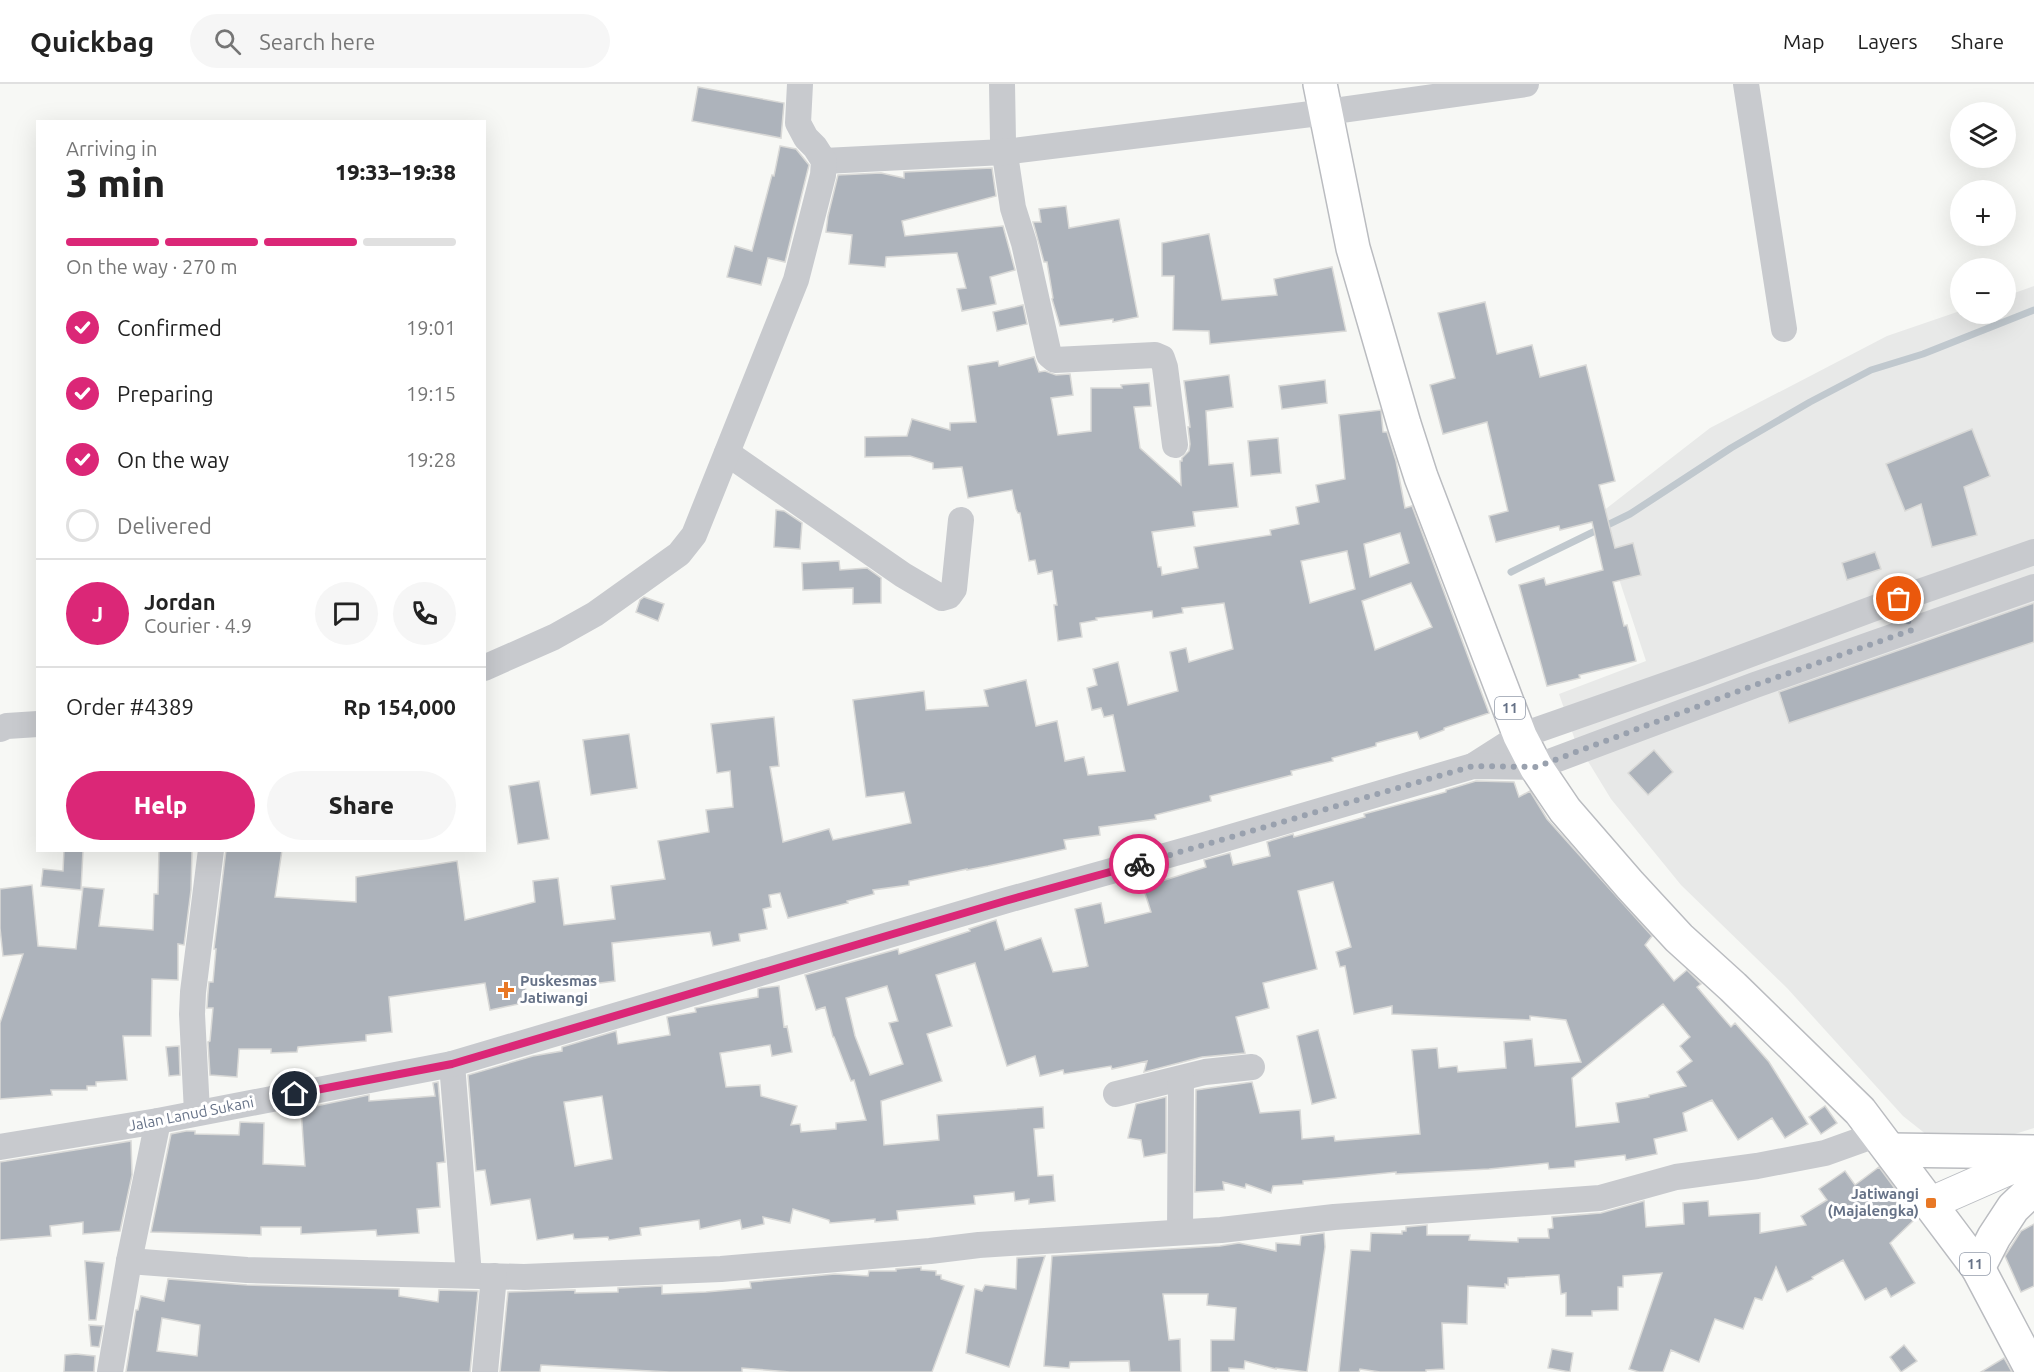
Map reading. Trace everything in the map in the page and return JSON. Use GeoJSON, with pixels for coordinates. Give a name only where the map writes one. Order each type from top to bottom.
{"type":"FeatureCollection","features":[{"type":"Feature","properties":{"kind":"highway","name":"11"},"geometry":{"type":"LineString","coordinates":[[1324,98],[1353,248],[1404,424],[1421,477],[1520,736],[1536,767],[1571,818],[1679,938],[1734,987],[1860,1112],[1978,1268],[2031,1368]]}},
{"type":"Feature","properties":{"kind":"highway"},"geometry":{"type":"LineString","coordinates":[[1884,1142],[2034,1152]]}},
{"type":"Feature","properties":{"kind":"highway"},"geometry":{"type":"LineString","coordinates":[[1978,1268],[2013,1208],[2034,1188]]}},
{"type":"Feature","properties":{"kind":"main road"},"geometry":{"type":"LineString","coordinates":[[1931,1203],[2006,1170],[2034,1161]]}},
{"type":"Feature","properties":{"kind":"street"},"geometry":{"type":"LineString","coordinates":[[486,667],[554,637],[595,614],[679,554],[694,535],[796,280],[823,176],[824,161],[806,138],[798,123],[801,84]]}},
{"type":"Feature","properties":{"kind":"street"},"geometry":{"type":"LineString","coordinates":[[1002,84],[1004,152],[1013,208],[1024,243],[1049,354],[1055,360],[1155,355],[1162,358],[1175,445]]}},
{"type":"Feature","properties":{"kind":"street"},"geometry":{"type":"LineString","coordinates":[[824,161],[1004,152],[1324,98],[1526,84]]}},
{"type":"Feature","properties":{"kind":"street"},"geometry":{"type":"LineString","coordinates":[[1746,84],[1784,329]]}},
{"type":"Feature","properties":{"kind":"street"},"geometry":{"type":"LineString","coordinates":[[727,453],[903,575],[942,598],[949,596],[954,589],[961,520]]}},
{"type":"Feature","properties":{"kind":"street"},"geometry":{"type":"LineString","coordinates":[[1473,766],[1520,736],[2034,552]]}},
{"type":"Feature","properties":{"kind":"street","name":"Jalan Lanud Sukani"},"geometry":{"type":"LineString","coordinates":[[0,1147],[158,1121],[452,1064],[1473,766],[1536,767],[1755,685],[2034,587]]}},
{"type":"Feature","properties":{"kind":"street"},"geometry":{"type":"LineString","coordinates":[[1899,599],[1912,630]]}},
{"type":"Feature","properties":{"kind":"street"},"geometry":{"type":"LineString","coordinates":[[0,729],[7,726],[36,724]]}},
{"type":"Feature","properties":{"kind":"street"},"geometry":{"type":"LineString","coordinates":[[197,1112],[193,992],[211,852]]}},
{"type":"Feature","properties":{"kind":"street"},"geometry":{"type":"LineString","coordinates":[[452,1064],[469,1275]]}},
{"type":"Feature","properties":{"kind":"street"},"geometry":{"type":"LineString","coordinates":[[1116,1094],[1205,1072],[1252,1067]]}},
{"type":"Feature","properties":{"kind":"street"},"geometry":{"type":"LineString","coordinates":[[1180,1232],[1181,1079]]}},
{"type":"Feature","properties":{"kind":"street"},"geometry":{"type":"LineString","coordinates":[[111,1372],[129,1261],[158,1121]]}},
{"type":"Feature","properties":{"kind":"street"},"geometry":{"type":"LineString","coordinates":[[129,1261],[247,1270],[524,1277],[721,1269],[979,1245],[1274,1225],[1334,1217],[1600,1198],[1676,1177],[1757,1166],[1884,1142]]}},
{"type":"Feature","properties":{"kind":"street"},"geometry":{"type":"LineString","coordinates":[[485,1372],[494,1276]]}},
{"type":"Feature","properties":{"kind":"shaded area"},"geometry":{"type":"Polygon","coordinates":[[[2034,286],[2034,1128],[1951,1154],[1903,1116],[1787,988],[1681,885],[1611,799],[1575,740],[1559,694],[1646,661],[1598,515],[1710,428],[1887,336],[1950,314],[1950,324],[2016,324],[2016,292],[2034,286]]]}},
{"type":"Feature","properties":{"kind":"building"},"geometry":{"type":"Polygon","coordinates":[[[698,87],[784,103],[781,138],[692,121],[698,87]]]}},
{"type":"Feature","properties":{"kind":"building"},"geometry":{"type":"Polygon","coordinates":[[[780,146],[796,149],[809,165],[785,262],[768,258],[761,285],[727,277],[735,246],[752,251],[772,175],[774,176],[780,146]]]}},
{"type":"Feature","properties":{"kind":"building"},"geometry":{"type":"Polygon","coordinates":[[[992,168],[996,196],[902,221],[905,236],[1003,226],[1015,270],[990,277],[996,304],[962,311],[957,289],[966,288],[957,253],[886,257],[885,267],[849,264],[852,235],[826,232],[838,175],[881,173],[904,178],[904,172],[992,168]]]}},
{"type":"Feature","properties":{"kind":"building"},"geometry":{"type":"Polygon","coordinates":[[[1066,206],[1069,228],[1119,219],[1138,317],[1113,322],[1113,319],[1060,326],[1052,299],[1047,262],[1044,262],[1033,222],[1041,222],[1039,209],[1066,206]]]}},
{"type":"Feature","properties":{"kind":"building"},"geometry":{"type":"Polygon","coordinates":[[[1209,234],[1222,300],[1277,295],[1274,279],[1332,267],[1346,331],[1210,344],[1209,331],[1173,330],[1174,276],[1162,276],[1162,243],[1209,234]]]}},
{"type":"Feature","properties":{"kind":"building"},"geometry":{"type":"Polygon","coordinates":[[[1485,302],[1497,354],[1532,345],[1540,377],[1586,365],[1615,481],[1599,485],[1615,548],[1633,543],[1641,575],[1613,582],[1636,661],[1579,675],[1580,678],[1547,686],[1519,585],[1544,578],[1546,585],[1603,570],[1592,522],[1560,530],[1559,526],[1496,542],[1489,516],[1508,511],[1487,422],[1443,434],[1430,385],[1455,378],[1438,313],[1485,302]]]}},
{"type":"Feature","properties":{"kind":"building"},"geometry":{"type":"Polygon","coordinates":[[[1023,305],[1027,324],[997,331],[993,312],[1023,305]]]}},
{"type":"Feature","properties":{"kind":"building"},"geometry":{"type":"Polygon","coordinates":[[[1034,357],[1039,372],[1045,371],[1056,375],[1070,374],[1073,395],[1051,398],[1058,435],[1091,431],[1091,388],[1122,388],[1121,385],[1149,383],[1151,406],[1134,407],[1140,448],[1181,485],[1180,461],[1189,451],[1190,444],[1184,381],[1229,375],[1233,407],[1206,411],[1209,465],[1233,463],[1238,507],[1193,512],[1195,526],[1152,532],[1158,567],[1161,567],[1162,575],[1198,568],[1194,547],[1271,535],[1270,530],[1299,524],[1296,507],[1319,502],[1316,485],[1345,479],[1339,415],[1381,410],[1383,432],[1387,432],[1396,461],[1405,508],[1412,506],[1489,713],[1444,728],[1444,730],[1420,739],[1417,732],[1376,743],[1376,746],[1332,758],[1333,761],[1291,771],[1292,775],[1210,796],[1211,801],[1155,815],[1156,819],[1099,827],[1100,835],[1064,840],[1066,849],[909,881],[909,885],[873,890],[874,894],[847,901],[848,903],[788,918],[780,893],[769,895],[771,907],[763,909],[767,929],[739,934],[740,941],[713,946],[710,932],[612,943],[615,981],[578,986],[577,980],[524,981],[528,1002],[490,1010],[485,983],[389,997],[392,1032],[366,1035],[366,1041],[298,1047],[297,1052],[271,1053],[271,1049],[239,1049],[237,1077],[210,1075],[208,1042],[210,1041],[213,1008],[207,1008],[208,993],[209,982],[213,982],[216,949],[214,949],[226,852],[282,852],[275,897],[356,902],[356,877],[457,861],[465,920],[535,902],[533,881],[558,878],[564,925],[615,919],[611,886],[665,879],[658,841],[709,832],[706,810],[733,807],[730,771],[717,773],[711,724],[774,717],[779,766],[770,767],[783,842],[829,829],[833,840],[911,823],[904,792],[866,797],[853,700],[924,691],[926,710],[988,706],[984,690],[1026,680],[1036,726],[1057,721],[1065,761],[1084,757],[1088,775],[1125,771],[1113,715],[1104,717],[1101,708],[1092,710],[1087,688],[1097,685],[1093,669],[1118,662],[1128,705],[1178,691],[1170,652],[1186,648],[1189,662],[1233,649],[1224,603],[1182,608],[1183,613],[1153,618],[1152,611],[1096,618],[1097,620],[1080,623],[1082,637],[1058,641],[1054,605],[1057,605],[1052,571],[1038,574],[1035,560],[1029,561],[1020,513],[1016,509],[1012,490],[968,498],[962,467],[933,469],[933,463],[910,456],[865,457],[865,437],[907,436],[912,419],[950,430],[950,423],[976,422],[968,366],[998,361],[999,366],[1034,357]],[[1400,533],[1364,544],[1370,577],[1409,563],[1400,533]],[[1347,551],[1301,561],[1310,603],[1355,589],[1347,551]],[[1411,583],[1362,601],[1375,650],[1432,627],[1411,583]]]}},
{"type":"Feature","properties":{"kind":"building"},"geometry":{"type":"Polygon","coordinates":[[[1325,380],[1327,403],[1282,409],[1279,386],[1325,380]]]}},
{"type":"Feature","properties":{"kind":"building"},"geometry":{"type":"Polygon","coordinates":[[[1972,429],[1990,476],[1964,487],[1977,535],[1932,547],[1921,504],[1905,511],[1886,464],[1972,429]]]}},
{"type":"Feature","properties":{"kind":"building"},"geometry":{"type":"Polygon","coordinates":[[[1278,438],[1281,473],[1251,476],[1248,441],[1278,438]]]}},
{"type":"Feature","properties":{"kind":"building"},"geometry":{"type":"Polygon","coordinates":[[[776,510],[784,511],[802,523],[800,549],[774,547],[776,510]]]}},
{"type":"Feature","properties":{"kind":"building"},"geometry":{"type":"Polygon","coordinates":[[[1875,552],[1881,569],[1847,580],[1842,563],[1875,552]]]}},
{"type":"Feature","properties":{"kind":"building"},"geometry":{"type":"Polygon","coordinates":[[[839,561],[840,570],[867,568],[881,578],[881,603],[853,604],[853,588],[803,590],[802,563],[839,561]]]}},
{"type":"Feature","properties":{"kind":"building"},"geometry":{"type":"Polygon","coordinates":[[[644,597],[664,604],[658,621],[636,612],[640,600],[644,597]]]}},
{"type":"Feature","properties":{"kind":"building"},"geometry":{"type":"Polygon","coordinates":[[[2034,603],[2034,642],[1789,723],[1779,692],[2034,603]]]}},
{"type":"Feature","properties":{"kind":"building"},"geometry":{"type":"Polygon","coordinates":[[[629,734],[637,788],[591,795],[583,740],[629,734]]]}},
{"type":"Feature","properties":{"kind":"building"},"geometry":{"type":"Polygon","coordinates":[[[1654,750],[1673,772],[1648,795],[1628,773],[1654,750]]]}},
{"type":"Feature","properties":{"kind":"building"},"geometry":{"type":"Polygon","coordinates":[[[539,781],[549,839],[518,844],[509,786],[539,781]]]}},
{"type":"Feature","properties":{"kind":"building"},"geometry":{"type":"Polygon","coordinates":[[[1476,781],[1514,782],[1519,797],[1530,791],[1547,819],[1652,936],[1645,945],[1674,981],[1687,970],[1701,984],[1697,987],[1731,1027],[1735,1023],[1769,1062],[1808,1124],[1785,1138],[1772,1118],[1738,1140],[1712,1100],[1683,1113],[1687,1131],[1654,1139],[1657,1154],[1626,1160],[1625,1155],[1575,1161],[1575,1167],[1549,1169],[1548,1163],[1489,1169],[1396,1174],[1396,1172],[1273,1186],[1271,1193],[1246,1184],[1245,1188],[1223,1182],[1224,1190],[1195,1192],[1196,1090],[1252,1082],[1260,1113],[1300,1110],[1302,1139],[1334,1136],[1335,1141],[1420,1134],[1412,1050],[1437,1048],[1439,1068],[1457,1066],[1458,1072],[1506,1068],[1504,1042],[1532,1039],[1535,1066],[1581,1062],[1566,1020],[1530,1016],[1530,1020],[1392,1014],[1392,1006],[1354,1014],[1345,966],[1340,967],[1336,952],[1351,947],[1333,882],[1298,891],[1317,969],[1263,983],[1269,1008],[1236,1017],[1245,1053],[1202,1057],[1144,1072],[1147,1061],[1112,1069],[1111,1066],[1064,1074],[1063,1070],[1040,1076],[1035,1056],[1007,1066],[975,963],[936,975],[952,1026],[927,1034],[942,1081],[881,1101],[884,1145],[939,1140],[937,1115],[1043,1107],[1044,1128],[1034,1129],[1038,1176],[1053,1175],[1055,1201],[1029,1204],[1029,1199],[1015,1201],[1014,1192],[974,1196],[975,1204],[897,1211],[898,1220],[875,1222],[875,1219],[830,1223],[829,1220],[793,1209],[790,1223],[763,1217],[764,1224],[742,1229],[740,1220],[700,1229],[699,1220],[640,1228],[641,1235],[609,1240],[608,1237],[574,1239],[573,1234],[537,1240],[530,1199],[491,1205],[485,1170],[476,1171],[468,1075],[533,1056],[562,1051],[562,1047],[616,1031],[618,1044],[670,1035],[667,1017],[696,1012],[695,1008],[758,997],[758,989],[761,988],[779,986],[784,1027],[787,1026],[792,1052],[772,1056],[770,1045],[720,1053],[726,1087],[760,1085],[761,1096],[797,1106],[791,1125],[800,1124],[801,1132],[836,1129],[836,1123],[866,1120],[854,1080],[851,1081],[833,1037],[825,1007],[816,1010],[805,975],[898,949],[899,954],[996,920],[1005,950],[1041,938],[1053,972],[1085,967],[1088,966],[1075,909],[1101,903],[1105,923],[1151,912],[1143,887],[1206,867],[1204,860],[1230,853],[1233,865],[1270,856],[1267,842],[1293,834],[1294,837],[1365,817],[1364,814],[1446,792],[1446,790],[1476,781]],[[887,986],[846,998],[855,1036],[870,1075],[903,1064],[889,1023],[898,1021],[887,986]],[[1663,1004],[1572,1078],[1576,1127],[1619,1122],[1616,1103],[1649,1097],[1649,1095],[1686,1086],[1677,1072],[1692,1061],[1680,1046],[1690,1037],[1663,1004]],[[602,1096],[564,1102],[575,1166],[612,1159],[602,1096]]]}},
{"type":"Feature","properties":{"kind":"building"},"geometry":{"type":"Polygon","coordinates":[[[64,852],[83,852],[81,890],[41,886],[43,869],[63,871],[64,852]]]}},
{"type":"Feature","properties":{"kind":"building"},"geometry":{"type":"Polygon","coordinates":[[[159,852],[192,852],[191,890],[184,945],[178,944],[178,980],[152,979],[151,1036],[123,1036],[127,1080],[96,1082],[96,1086],[87,1086],[87,1090],[51,1090],[52,1095],[0,1099],[0,1023],[23,954],[3,956],[0,889],[32,885],[38,946],[76,949],[83,887],[104,889],[99,926],[153,930],[154,894],[158,894],[159,852]]]}},
{"type":"Feature","properties":{"kind":"building"},"geometry":{"type":"Polygon","coordinates":[[[1318,1030],[1336,1098],[1312,1104],[1297,1036],[1318,1030]]]}},
{"type":"Feature","properties":{"kind":"building"},"geometry":{"type":"Polygon","coordinates":[[[179,1046],[180,1075],[169,1076],[166,1047],[179,1046]]]}},
{"type":"Feature","properties":{"kind":"building"},"geometry":{"type":"Polygon","coordinates":[[[438,1082],[445,1162],[437,1163],[440,1207],[417,1209],[419,1233],[377,1236],[376,1230],[301,1234],[301,1227],[261,1227],[261,1235],[151,1232],[171,1134],[195,1131],[195,1134],[239,1135],[240,1122],[264,1123],[263,1164],[305,1166],[301,1109],[369,1095],[369,1101],[435,1096],[433,1083],[438,1082]]]}},
{"type":"Feature","properties":{"kind":"building"},"geometry":{"type":"Polygon","coordinates":[[[1166,1097],[1166,1153],[1144,1157],[1141,1140],[1128,1138],[1136,1104],[1166,1097]]]}},
{"type":"Feature","properties":{"kind":"building"},"geometry":{"type":"Polygon","coordinates":[[[1825,1106],[1837,1123],[1821,1134],[1809,1117],[1825,1106]]]}},
{"type":"Feature","properties":{"kind":"building"},"geometry":{"type":"Polygon","coordinates":[[[131,1141],[132,1175],[120,1231],[83,1234],[83,1222],[50,1226],[51,1236],[0,1240],[0,1162],[131,1141]]]}},
{"type":"Feature","properties":{"kind":"building"},"geometry":{"type":"Polygon","coordinates":[[[1879,1167],[1896,1190],[1889,1194],[1914,1220],[1890,1243],[1915,1283],[1891,1297],[1886,1288],[1865,1300],[1843,1260],[1787,1292],[1776,1267],[1762,1300],[1755,1298],[1743,1329],[1715,1319],[1699,1362],[1671,1350],[1663,1372],[1639,1372],[1629,1369],[1662,1273],[1623,1276],[1623,1287],[1618,1287],[1618,1310],[1592,1311],[1592,1316],[1566,1316],[1566,1293],[1561,1294],[1559,1275],[1508,1278],[1508,1285],[1505,1284],[1505,1288],[1468,1286],[1467,1324],[1442,1323],[1444,1369],[1426,1370],[1426,1372],[1380,1372],[1360,1369],[1359,1372],[1339,1372],[1351,1250],[1370,1251],[1371,1233],[1402,1234],[1402,1231],[1406,1231],[1406,1227],[1427,1225],[1427,1235],[1470,1235],[1469,1240],[1518,1242],[1518,1238],[1549,1238],[1548,1229],[1553,1228],[1552,1217],[1601,1213],[1644,1201],[1646,1227],[1684,1224],[1683,1203],[1708,1201],[1709,1216],[1760,1213],[1760,1233],[1806,1225],[1801,1216],[1827,1200],[1819,1189],[1845,1171],[1855,1185],[1879,1167]]]}},
{"type":"Feature","properties":{"kind":"building"},"geometry":{"type":"Polygon","coordinates":[[[2034,1224],[2034,1286],[2021,1292],[2005,1256],[2021,1231],[2034,1224]]]}},
{"type":"Feature","properties":{"kind":"building"},"geometry":{"type":"Polygon","coordinates":[[[1324,1233],[1325,1247],[1307,1372],[1276,1369],[1245,1361],[1244,1369],[1229,1368],[1229,1372],[1211,1372],[1211,1340],[1234,1340],[1236,1308],[1207,1305],[1208,1294],[1163,1294],[1169,1340],[1180,1339],[1181,1372],[1130,1372],[1129,1361],[1070,1362],[1069,1368],[1044,1366],[1052,1256],[1239,1243],[1276,1251],[1276,1243],[1300,1245],[1301,1236],[1324,1233]]]}},
{"type":"Feature","properties":{"kind":"building"},"geometry":{"type":"Polygon","coordinates":[[[1045,1256],[1009,1367],[966,1353],[975,1289],[982,1291],[985,1285],[1016,1289],[1017,1258],[1045,1256]]]}},
{"type":"Feature","properties":{"kind":"building"},"geometry":{"type":"Polygon","coordinates":[[[85,1261],[104,1263],[96,1320],[89,1320],[85,1261]]]}},
{"type":"Feature","properties":{"kind":"building"},"geometry":{"type":"Polygon","coordinates":[[[921,1267],[921,1270],[936,1271],[936,1275],[941,1275],[941,1279],[964,1286],[932,1372],[790,1372],[742,1368],[742,1372],[669,1372],[541,1365],[540,1372],[500,1372],[508,1292],[575,1290],[575,1293],[618,1292],[618,1288],[662,1286],[662,1294],[706,1292],[751,1288],[750,1282],[835,1274],[868,1276],[869,1271],[896,1271],[896,1269],[921,1267]]]}},
{"type":"Feature","properties":{"kind":"building"},"geometry":{"type":"Polygon","coordinates":[[[168,1279],[247,1285],[399,1289],[399,1296],[438,1302],[439,1290],[478,1291],[470,1372],[126,1372],[136,1310],[138,1310],[141,1296],[164,1301],[168,1279]],[[162,1318],[157,1351],[197,1356],[200,1325],[162,1318]]]}},
{"type":"Feature","properties":{"kind":"building"},"geometry":{"type":"Polygon","coordinates":[[[89,1325],[103,1326],[99,1347],[91,1346],[89,1325]]]}},
{"type":"Feature","properties":{"kind":"building"},"geometry":{"type":"Polygon","coordinates":[[[1904,1345],[1917,1361],[1901,1372],[1890,1357],[1904,1345]]]}},
{"type":"Feature","properties":{"kind":"building"},"geometry":{"type":"Polygon","coordinates":[[[1552,1349],[1573,1353],[1570,1372],[1548,1368],[1552,1349]]]}},
{"type":"Feature","properties":{"kind":"building"},"geometry":{"type":"Polygon","coordinates":[[[65,1355],[95,1356],[94,1372],[64,1372],[65,1355]]]}},
{"type":"Feature","properties":{"kind":"building"},"geometry":{"type":"Polygon","coordinates":[[[2004,1358],[2012,1372],[1981,1372],[2004,1358]]]}},
{"type":"Feature","properties":{"kind":"waterway"},"geometry":{"type":"LineString","coordinates":[[1511,572],[1630,514],[1731,448],[1871,370],[1923,354],[2034,310]]}},
{"type":"Feature","properties":{"kind":"way so far"},"geometry":{"type":"LineString","coordinates":[[1139,864],[1473,766],[1536,767],[1755,685],[1912,630],[1899,599]]}},
{"type":"Feature","properties":{"kind":"place","name":"Puskesmas Jatiwangi"},"geometry":{"type":"Point","coordinates":[506,990]}},
{"type":"Feature","properties":{"kind":"place","name":"Jatiwangi (Majalengka)"},"geometry":{"type":"Point","coordinates":[1931,1203]}},
{"type":"Feature","properties":{"kind":"route"},"geometry":{"type":"LineString","coordinates":[[295,1094],[452,1064],[1005,901],[1139,864]]}}]}
